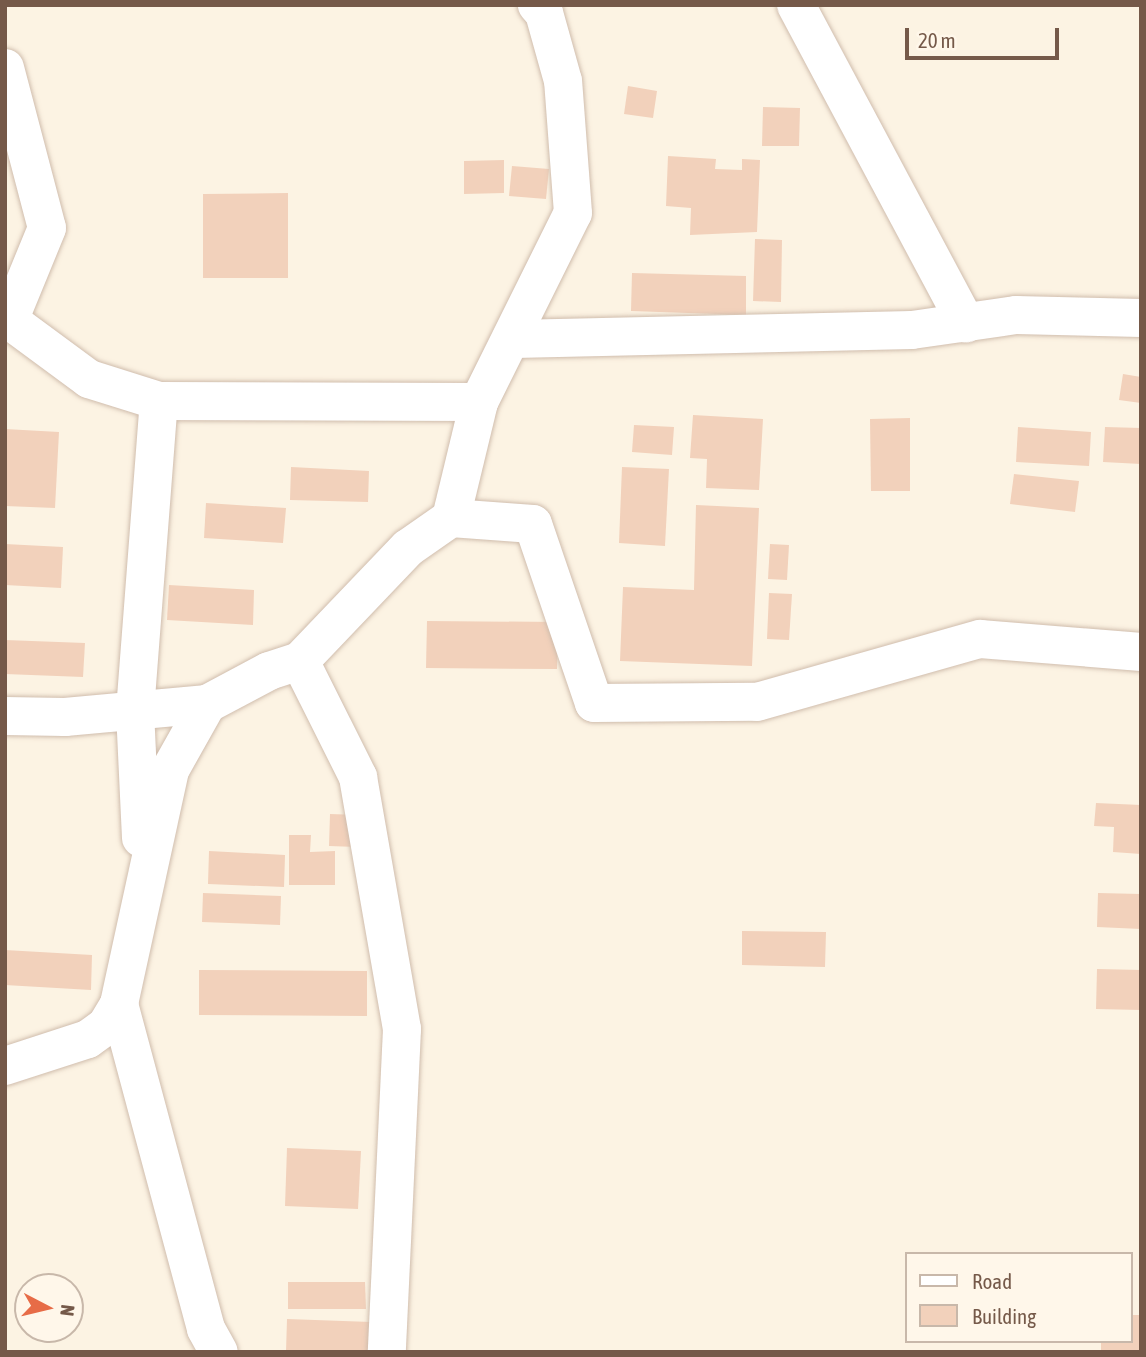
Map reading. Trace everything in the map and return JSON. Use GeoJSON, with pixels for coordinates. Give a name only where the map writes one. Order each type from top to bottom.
{"type":"FeatureCollection","features":[{"type":"Feature","properties":{"kind":"street"},"geometry":{"type":"LineString","coordinates":[[452,518],[479,402],[514,339],[573,213],[563,81],[544,13],[537,5]]}},
{"type":"Feature","properties":{"kind":"street"},"geometry":{"type":"LineString","coordinates":[[796,5],[966,323]]}},
{"type":"Feature","properties":{"kind":"street"},"geometry":{"type":"LineString","coordinates":[[5,68],[47,228],[8,318],[89,379],[159,401],[479,402]]}},
{"type":"Feature","properties":{"kind":"street"},"geometry":{"type":"LineString","coordinates":[[514,339],[899,331],[1016,315],[1141,318]]}},
{"type":"Feature","properties":{"kind":"street"},"geometry":{"type":"LineString","coordinates":[[143,878],[135,711],[159,401]]}},
{"type":"Feature","properties":{"kind":"street"},"geometry":{"type":"LineString","coordinates":[[5,716],[65,717],[207,704],[269,671],[300,662],[408,548],[452,518],[533,524],[594,702],[757,702],[980,639],[1141,652]]}},
{"type":"Feature","properties":{"kind":"street"},"geometry":{"type":"LineString","coordinates":[[300,662],[358,777],[402,1029],[387,1352]]}},
{"type":"Feature","properties":{"kind":"street"},"geometry":{"type":"LineString","coordinates":[[5,1066],[88,1039],[106,1026],[119,1004],[143,878],[170,770],[207,704]]}},
{"type":"Feature","properties":{"kind":"street"},"geometry":{"type":"LineString","coordinates":[[119,1004],[206,1329],[219,1352]]}},
{"type":"Feature","properties":{"kind":"building"},"geometry":{"type":"Polygon","coordinates":[[[628,86],[657,91],[653,118],[624,114],[628,86]]]}},
{"type":"Feature","properties":{"kind":"building"},"geometry":{"type":"Polygon","coordinates":[[[763,107],[800,108],[799,146],[762,146],[763,107]]]}},
{"type":"Feature","properties":{"kind":"building"},"geometry":{"type":"Polygon","coordinates":[[[668,156],[716,159],[715,169],[742,170],[742,159],[760,160],[757,232],[690,235],[691,208],[666,206],[668,156]]]}},
{"type":"Feature","properties":{"kind":"building"},"geometry":{"type":"Polygon","coordinates":[[[504,160],[504,193],[464,194],[464,161],[504,160]]]}},
{"type":"Feature","properties":{"kind":"building"},"geometry":{"type":"Polygon","coordinates":[[[512,166],[549,169],[546,199],[509,196],[512,166]]]}},
{"type":"Feature","properties":{"kind":"building"},"geometry":{"type":"Polygon","coordinates":[[[288,193],[288,278],[203,278],[203,194],[288,193]]]}},
{"type":"Feature","properties":{"kind":"building"},"geometry":{"type":"Polygon","coordinates":[[[755,239],[782,240],[781,302],[753,301],[755,239]]]}},
{"type":"Feature","properties":{"kind":"building"},"geometry":{"type":"Polygon","coordinates":[[[632,273],[746,276],[746,315],[631,311],[632,273]]]}},
{"type":"Feature","properties":{"kind":"building"},"geometry":{"type":"Polygon","coordinates":[[[1123,374],[1141,377],[1141,403],[1119,400],[1123,374]]]}},
{"type":"Feature","properties":{"kind":"building"},"geometry":{"type":"Polygon","coordinates":[[[693,415],[763,419],[759,490],[706,488],[707,459],[690,458],[693,415]]]}},
{"type":"Feature","properties":{"kind":"building"},"geometry":{"type":"Polygon","coordinates":[[[910,418],[910,491],[871,491],[870,419],[910,418]]]}},
{"type":"Feature","properties":{"kind":"building"},"geometry":{"type":"Polygon","coordinates":[[[634,425],[674,427],[672,455],[632,452],[634,425]]]}},
{"type":"Feature","properties":{"kind":"building"},"geometry":{"type":"Polygon","coordinates":[[[1018,427],[1091,432],[1089,466],[1016,462],[1018,427]]]}},
{"type":"Feature","properties":{"kind":"building"},"geometry":{"type":"Polygon","coordinates":[[[1105,427],[1141,428],[1141,464],[1103,462],[1105,427]]]}},
{"type":"Feature","properties":{"kind":"building"},"geometry":{"type":"Polygon","coordinates":[[[5,429],[59,432],[55,508],[5,506],[5,429]]]}},
{"type":"Feature","properties":{"kind":"building"},"geometry":{"type":"Polygon","coordinates":[[[291,467],[369,471],[368,502],[290,500],[291,467]]]}},
{"type":"Feature","properties":{"kind":"building"},"geometry":{"type":"Polygon","coordinates":[[[622,467],[669,469],[665,546],[619,543],[622,467]]]}},
{"type":"Feature","properties":{"kind":"building"},"geometry":{"type":"Polygon","coordinates":[[[1014,474],[1079,481],[1075,512],[1010,504],[1014,474]]]}},
{"type":"Feature","properties":{"kind":"building"},"geometry":{"type":"Polygon","coordinates":[[[206,503],[286,508],[283,543],[204,538],[206,503]]]}},
{"type":"Feature","properties":{"kind":"building"},"geometry":{"type":"Polygon","coordinates":[[[696,505],[759,508],[752,666],[620,661],[623,587],[694,590],[696,505]]]}},
{"type":"Feature","properties":{"kind":"building"},"geometry":{"type":"Polygon","coordinates":[[[5,544],[63,547],[61,588],[5,585],[5,544]]]}},
{"type":"Feature","properties":{"kind":"building"},"geometry":{"type":"Polygon","coordinates":[[[770,544],[789,545],[787,580],[768,579],[770,544]]]}},
{"type":"Feature","properties":{"kind":"building"},"geometry":{"type":"Polygon","coordinates":[[[169,585],[254,590],[253,625],[167,620],[169,585]]]}},
{"type":"Feature","properties":{"kind":"building"},"geometry":{"type":"Polygon","coordinates":[[[769,593],[792,594],[789,640],[767,639],[769,593]]]}},
{"type":"Feature","properties":{"kind":"building"},"geometry":{"type":"Polygon","coordinates":[[[427,621],[558,622],[557,669],[426,668],[427,621]]]}},
{"type":"Feature","properties":{"kind":"building"},"geometry":{"type":"Polygon","coordinates":[[[5,640],[85,643],[83,677],[5,674],[5,640]]]}},
{"type":"Feature","properties":{"kind":"building"},"geometry":{"type":"Polygon","coordinates":[[[1096,803],[1141,805],[1141,854],[1113,852],[1114,827],[1094,826],[1096,803]]]}},
{"type":"Feature","properties":{"kind":"building"},"geometry":{"type":"Polygon","coordinates":[[[330,814],[359,815],[357,847],[329,846],[330,814]]]}},
{"type":"Feature","properties":{"kind":"building"},"geometry":{"type":"Polygon","coordinates":[[[289,835],[311,835],[310,852],[335,851],[335,885],[289,885],[289,835]]]}},
{"type":"Feature","properties":{"kind":"building"},"geometry":{"type":"Polygon","coordinates":[[[209,851],[285,855],[284,887],[208,884],[209,851]]]}},
{"type":"Feature","properties":{"kind":"building"},"geometry":{"type":"Polygon","coordinates":[[[203,893],[281,896],[280,925],[202,922],[203,893]]]}},
{"type":"Feature","properties":{"kind":"building"},"geometry":{"type":"Polygon","coordinates":[[[1098,893],[1141,894],[1141,929],[1097,927],[1098,893]]]}},
{"type":"Feature","properties":{"kind":"building"},"geometry":{"type":"Polygon","coordinates":[[[742,931],[826,932],[825,967],[742,965],[742,931]]]}},
{"type":"Feature","properties":{"kind":"building"},"geometry":{"type":"Polygon","coordinates":[[[5,950],[92,955],[91,990],[5,985],[5,950]]]}},
{"type":"Feature","properties":{"kind":"building"},"geometry":{"type":"Polygon","coordinates":[[[1097,969],[1141,970],[1141,1010],[1096,1009],[1097,969]]]}},
{"type":"Feature","properties":{"kind":"building"},"geometry":{"type":"Polygon","coordinates":[[[199,970],[367,971],[367,1016],[199,1015],[199,970]]]}},
{"type":"Feature","properties":{"kind":"building"},"geometry":{"type":"Polygon","coordinates":[[[287,1148],[361,1151],[358,1209],[285,1206],[287,1148]]]}},
{"type":"Feature","properties":{"kind":"building"},"geometry":{"type":"Polygon","coordinates":[[[288,1282],[365,1282],[366,1309],[288,1309],[288,1282]]]}},
{"type":"Feature","properties":{"kind":"building"},"geometry":{"type":"Polygon","coordinates":[[[1132,1315],[1141,1315],[1141,1352],[1101,1352],[1101,1343],[1132,1343],[1132,1315]]]}},
{"type":"Feature","properties":{"kind":"building"},"geometry":{"type":"Polygon","coordinates":[[[287,1319],[371,1322],[370,1352],[286,1352],[287,1319]]]}}]}
